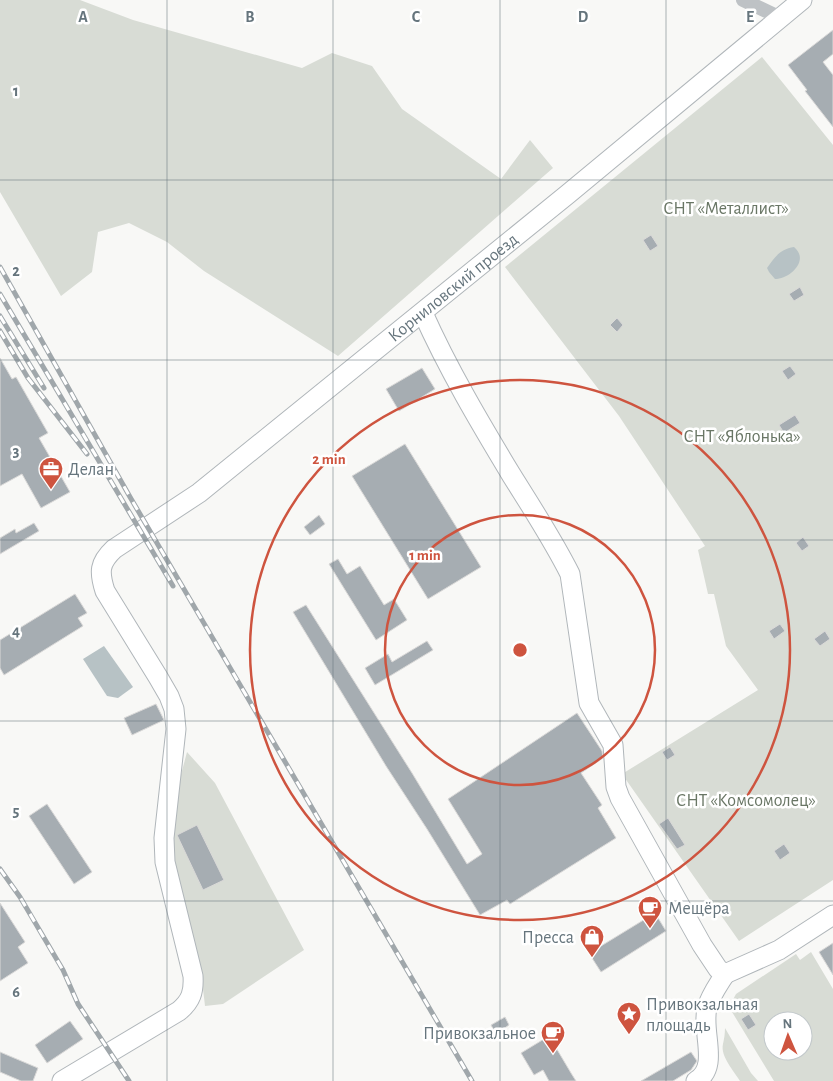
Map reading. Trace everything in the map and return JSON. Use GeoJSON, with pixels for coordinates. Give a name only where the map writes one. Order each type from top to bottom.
{"type":"FeatureCollection","features":[{"type":"Feature","properties":{"kind":"street"},"geometry":{"type":"LineString","coordinates":[[743,0],[781,18]]}},
{"type":"Feature","properties":{"kind":"street","name":"Корниловский проезд"},"geometry":{"type":"LineString","coordinates":[[62,1081],[179,1012],[192,998],[194,988],[194,976],[165,862],[164,838],[176,729],[174,709],[158,677],[105,591],[101,578],[101,568],[105,557],[114,548],[199,493],[423,313],[802,0]]}},
{"type":"Feature","properties":{"kind":"street"},"geometry":{"type":"LineString","coordinates":[[423,313],[437,345],[570,574],[589,704],[613,744],[616,787],[620,798],[702,945],[718,969],[725,974]]}},
{"type":"Feature","properties":{"kind":"street"},"geometry":{"type":"LineString","coordinates":[[696,1081],[706,1073],[709,1063],[706,1010],[725,974],[779,950],[833,915]]}},
{"type":"Feature","properties":{"kind":"green space"},"geometry":{"type":"Polygon","coordinates":[[[0,0],[80,0],[133,20],[302,68],[332,53],[372,66],[402,109],[501,179],[530,140],[553,168],[338,356],[204,271],[167,242],[129,223],[98,232],[92,272],[61,296],[0,192],[0,0]]]}},
{"type":"Feature","properties":{"kind":"green space"},"geometry":{"type":"Polygon","coordinates":[[[762,57],[833,145],[833,880],[739,941],[622,774],[758,690],[726,646],[714,594],[708,594],[698,550],[705,546],[619,416],[505,267],[762,57]]]}},
{"type":"Feature","properties":{"kind":"green space"},"geometry":{"type":"Polygon","coordinates":[[[187,752],[215,783],[304,950],[223,1004],[205,1006],[203,989],[169,860],[170,816],[187,752]]]}},
{"type":"Feature","properties":{"kind":"green space"},"geometry":{"type":"Polygon","coordinates":[[[811,952],[833,989],[833,1081],[774,1081],[729,1007],[736,994],[796,954],[800,960],[811,952]]]}},
{"type":"Feature","properties":{"kind":"green space"},"geometry":{"type":"Polygon","coordinates":[[[725,1028],[751,1073],[758,1081],[740,1081],[728,1063],[723,1049],[725,1028]]]}},
{"type":"Feature","properties":{"kind":"shaded area"},"geometry":{"type":"Polygon","coordinates":[[[794,247],[800,257],[799,263],[787,276],[775,279],[767,268],[781,252],[794,247]]]}},
{"type":"Feature","properties":{"kind":"shaded area"},"geometry":{"type":"Polygon","coordinates":[[[104,646],[133,687],[118,698],[107,696],[83,659],[104,646]]]}},
{"type":"Feature","properties":{"kind":"building"},"geometry":{"type":"Polygon","coordinates":[[[833,30],[833,54],[823,62],[833,75],[833,127],[805,91],[807,90],[788,65],[833,30]]]}},
{"type":"Feature","properties":{"kind":"building"},"geometry":{"type":"Polygon","coordinates":[[[651,235],[658,246],[650,251],[643,240],[651,235]]]}},
{"type":"Feature","properties":{"kind":"building"},"geometry":{"type":"Polygon","coordinates":[[[800,287],[804,295],[794,301],[789,294],[800,287]]]}},
{"type":"Feature","properties":{"kind":"building"},"geometry":{"type":"Polygon","coordinates":[[[617,318],[623,325],[617,332],[610,325],[617,318]]]}},
{"type":"Feature","properties":{"kind":"building"},"geometry":{"type":"Polygon","coordinates":[[[0,358],[12,379],[16,377],[48,433],[39,438],[70,492],[41,508],[22,474],[0,486],[0,358]]]}},
{"type":"Feature","properties":{"kind":"building"},"geometry":{"type":"Polygon","coordinates":[[[790,366],[796,374],[788,380],[782,371],[790,366]]]}},
{"type":"Feature","properties":{"kind":"building"},"geometry":{"type":"Polygon","coordinates":[[[422,368],[435,389],[399,411],[386,389],[422,368]]]}},
{"type":"Feature","properties":{"kind":"building"},"geometry":{"type":"Polygon","coordinates":[[[795,415],[800,423],[784,433],[779,425],[795,415]]]}},
{"type":"Feature","properties":{"kind":"building"},"geometry":{"type":"Polygon","coordinates":[[[405,444],[481,567],[428,599],[352,476],[405,444]]]}},
{"type":"Feature","properties":{"kind":"building"},"geometry":{"type":"Polygon","coordinates":[[[319,515],[325,524],[310,535],[304,527],[319,515]]]}},
{"type":"Feature","properties":{"kind":"building"},"geometry":{"type":"Polygon","coordinates":[[[34,523],[39,531],[0,554],[0,538],[15,529],[16,533],[34,523]]]}},
{"type":"Feature","properties":{"kind":"building"},"geometry":{"type":"Polygon","coordinates":[[[803,537],[809,546],[802,551],[796,543],[803,537]]]}},
{"type":"Feature","properties":{"kind":"building"},"geometry":{"type":"Polygon","coordinates":[[[338,559],[347,574],[360,566],[384,605],[394,599],[407,620],[376,640],[329,564],[338,559]]]}},
{"type":"Feature","properties":{"kind":"building"},"geometry":{"type":"Polygon","coordinates":[[[75,594],[87,613],[78,618],[83,626],[4,675],[0,668],[0,640],[75,594]]]}},
{"type":"Feature","properties":{"kind":"building"},"geometry":{"type":"Polygon","coordinates":[[[306,605],[467,864],[482,854],[448,799],[577,713],[602,751],[603,758],[581,773],[602,805],[598,808],[616,838],[510,904],[507,900],[480,915],[386,766],[293,612],[306,605]]]}},
{"type":"Feature","properties":{"kind":"building"},"geometry":{"type":"Polygon","coordinates":[[[780,624],[785,631],[774,639],[769,631],[780,624]]]}},
{"type":"Feature","properties":{"kind":"building"},"geometry":{"type":"Polygon","coordinates":[[[825,631],[830,639],[820,646],[814,639],[825,631]]]}},
{"type":"Feature","properties":{"kind":"building"},"geometry":{"type":"Polygon","coordinates":[[[427,641],[433,650],[375,685],[365,668],[388,654],[392,662],[427,641]]]}},
{"type":"Feature","properties":{"kind":"building"},"geometry":{"type":"Polygon","coordinates":[[[156,704],[164,720],[132,735],[124,718],[156,704]]]}},
{"type":"Feature","properties":{"kind":"building"},"geometry":{"type":"Polygon","coordinates":[[[670,747],[675,755],[667,760],[662,752],[670,747]]]}},
{"type":"Feature","properties":{"kind":"building"},"geometry":{"type":"Polygon","coordinates":[[[47,804],[92,872],[74,884],[29,816],[47,804]]]}},
{"type":"Feature","properties":{"kind":"building"},"geometry":{"type":"Polygon","coordinates":[[[668,818],[685,845],[677,849],[659,824],[668,818]]]}},
{"type":"Feature","properties":{"kind":"building"},"geometry":{"type":"Polygon","coordinates":[[[197,825],[224,880],[203,890],[177,835],[197,825]]]}},
{"type":"Feature","properties":{"kind":"building"},"geometry":{"type":"Polygon","coordinates":[[[784,844],[790,853],[780,860],[774,851],[784,844]]]}},
{"type":"Feature","properties":{"kind":"building"},"geometry":{"type":"Polygon","coordinates":[[[0,903],[25,942],[18,947],[28,963],[0,981],[0,903]]]}},
{"type":"Feature","properties":{"kind":"building"},"geometry":{"type":"Polygon","coordinates":[[[655,913],[666,931],[601,972],[583,944],[595,936],[601,946],[655,913]]]}},
{"type":"Feature","properties":{"kind":"building"},"geometry":{"type":"Polygon","coordinates":[[[833,943],[833,975],[819,952],[833,943]]]}},
{"type":"Feature","properties":{"kind":"building"},"geometry":{"type":"Polygon","coordinates":[[[749,1014],[756,1025],[748,1030],[741,1019],[749,1014]]]}},
{"type":"Feature","properties":{"kind":"building"},"geometry":{"type":"Polygon","coordinates":[[[505,1017],[509,1025],[496,1034],[491,1025],[505,1017]]]}},
{"type":"Feature","properties":{"kind":"building"},"geometry":{"type":"Polygon","coordinates":[[[70,1021],[83,1039],[47,1063],[35,1045],[70,1021]]]}},
{"type":"Feature","properties":{"kind":"building"},"geometry":{"type":"Polygon","coordinates":[[[549,1036],[576,1081],[549,1081],[543,1070],[534,1075],[521,1053],[549,1036]]]}},
{"type":"Feature","properties":{"kind":"building"},"geometry":{"type":"Polygon","coordinates":[[[0,1052],[38,1068],[33,1081],[21,1081],[0,1072],[0,1052]]]}},
{"type":"Feature","properties":{"kind":"building"},"geometry":{"type":"Polygon","coordinates":[[[691,1052],[697,1061],[691,1070],[673,1081],[641,1081],[691,1052]]]}},
{"type":"Feature","properties":{"kind":"railway"},"geometry":{"type":"LineString","coordinates":[[0,267],[130,497],[472,1081]]}},
{"type":"Feature","properties":{"kind":"railway"},"geometry":{"type":"LineString","coordinates":[[0,294],[173,586]]}},
{"type":"Feature","properties":{"kind":"railway"},"geometry":{"type":"LineString","coordinates":[[0,316],[44,388]]}},
{"type":"Feature","properties":{"kind":"railway"},"geometry":{"type":"LineString","coordinates":[[0,331],[28,378],[87,454]]}},
{"type":"Feature","properties":{"kind":"railway"},"geometry":{"type":"LineString","coordinates":[[0,869],[20,897],[63,970],[78,1004],[129,1081]]}},
{"type":"Feature","properties":{"kind":"place","name":"Делан"},"geometry":{"type":"Point","coordinates":[51,490]}},
{"type":"Feature","properties":{"kind":"place","name":"Мещёра"},"geometry":{"type":"Point","coordinates":[650,929]}},
{"type":"Feature","properties":{"kind":"place","name":"Пресса"},"geometry":{"type":"Point","coordinates":[592,958]}},
{"type":"Feature","properties":{"kind":"place","name":"Привокзальная площадь"},"geometry":{"type":"Point","coordinates":[629,1035]}},
{"type":"Feature","properties":{"kind":"place","name":"Привокзальное"},"geometry":{"type":"Point","coordinates":[553,1054]}},
{"type":"Feature","properties":{"kind":"park label","name":"СНТ «Металлист»"},"geometry":{"type":"Point","coordinates":[726,208]}},
{"type":"Feature","properties":{"kind":"park label","name":"СНТ «Яблонька»"},"geometry":{"type":"Point","coordinates":[742,436]}},
{"type":"Feature","properties":{"kind":"park label","name":"СНТ «Комсомолец»"},"geometry":{"type":"Point","coordinates":[746,800]}}]}
